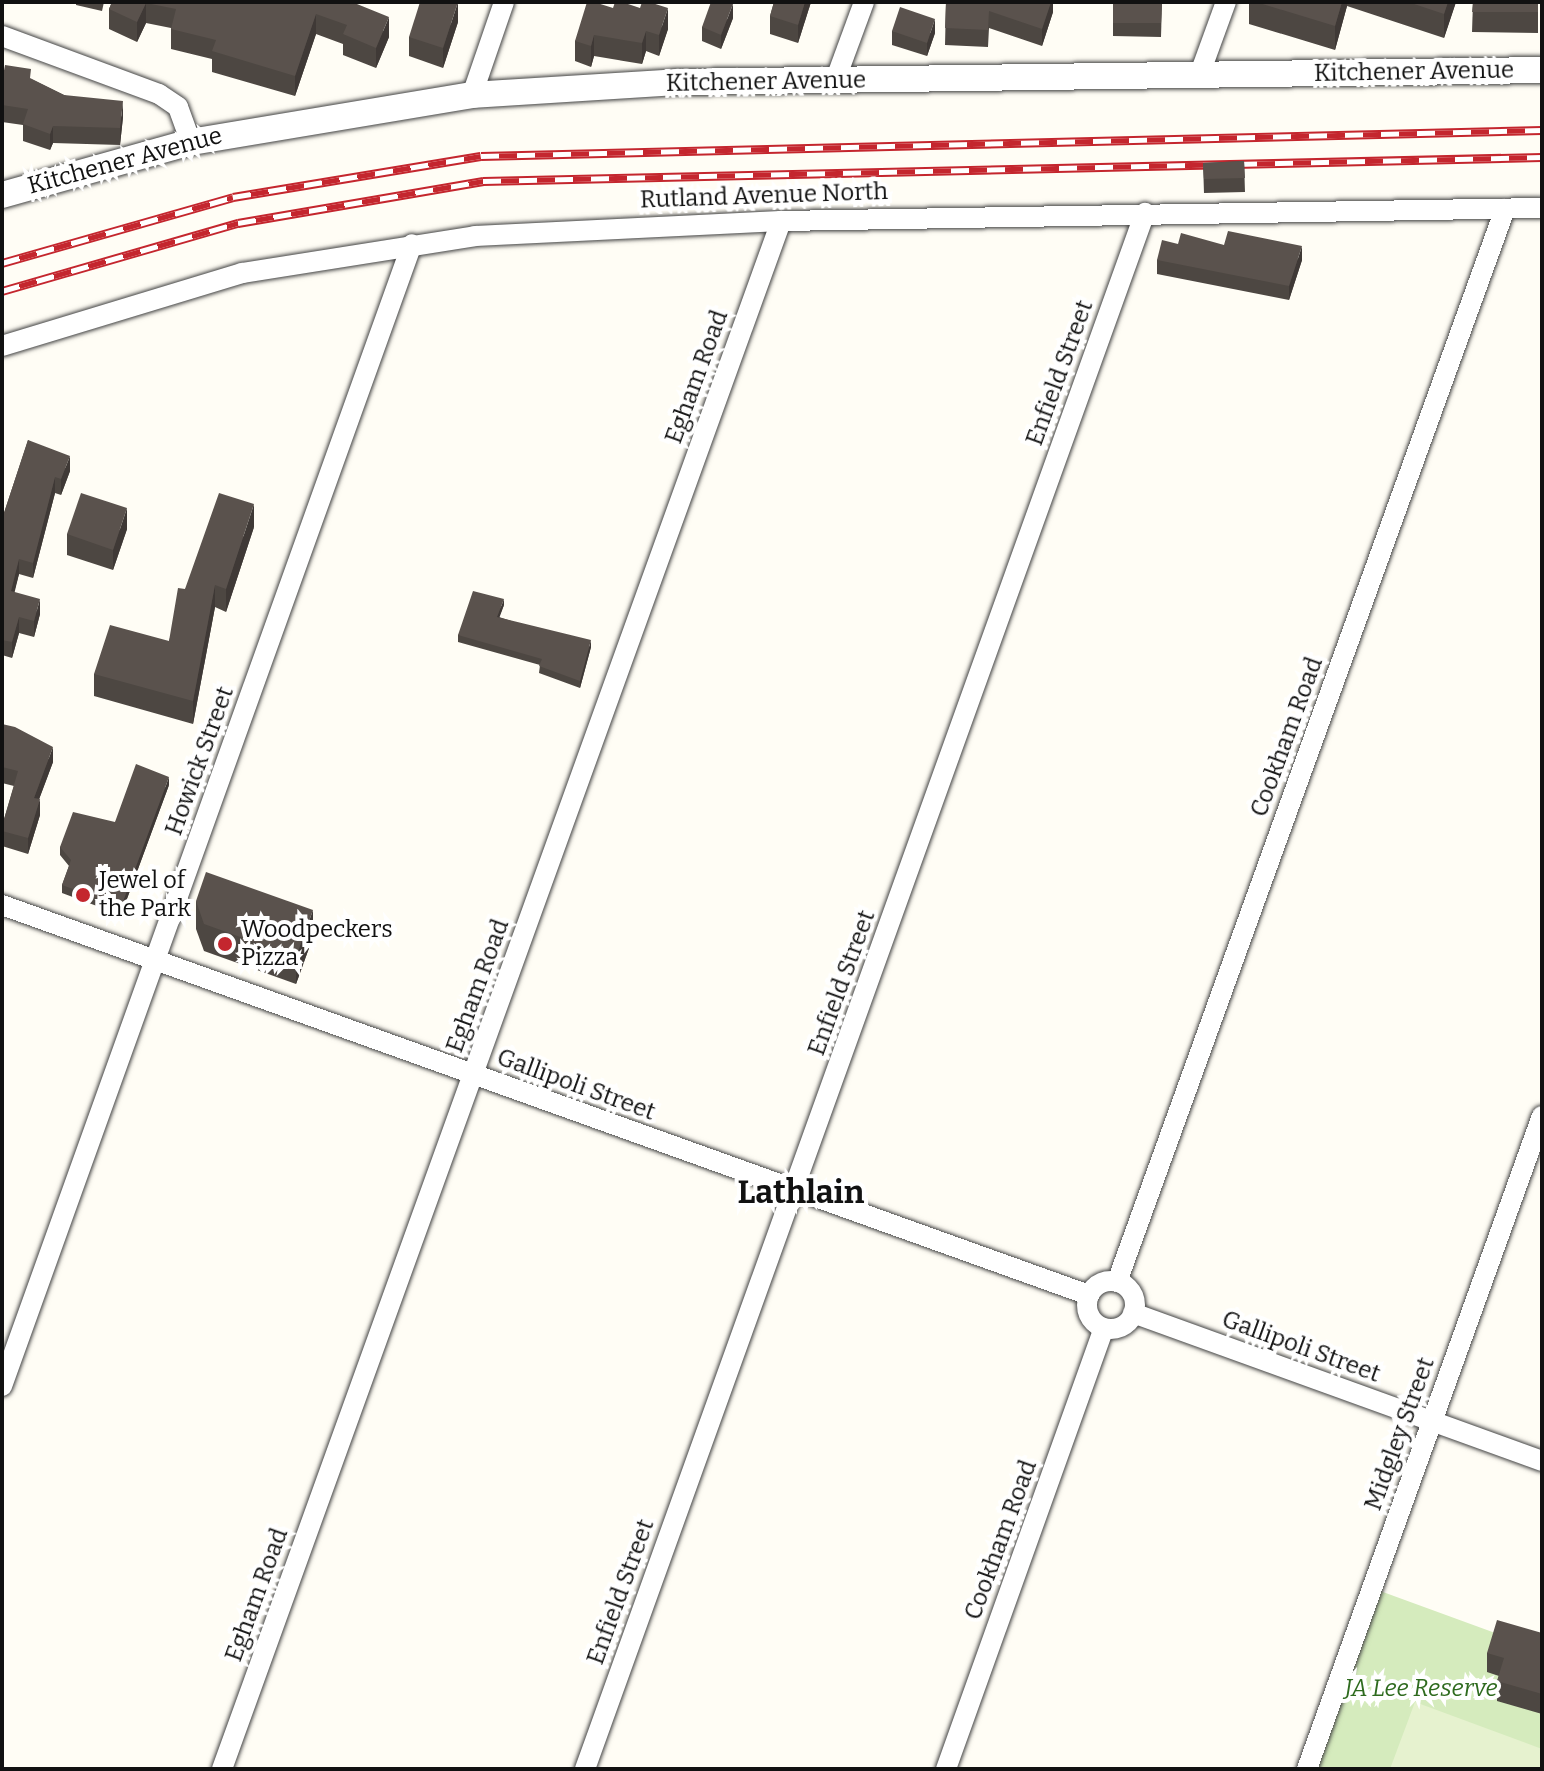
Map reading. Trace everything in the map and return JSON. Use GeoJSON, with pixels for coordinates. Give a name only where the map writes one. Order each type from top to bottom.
{"type":"FeatureCollection","features":[{"type":"Feature","properties":{"kind":"street"},"geometry":{"type":"LineString","coordinates":[[472,95],[504,2]]}},
{"type":"Feature","properties":{"kind":"street"},"geometry":{"type":"LineString","coordinates":[[835,81],[864,2]]}},
{"type":"Feature","properties":{"kind":"street"},"geometry":{"type":"LineString","coordinates":[[1199,76],[1226,2]]}},
{"type":"Feature","properties":{"kind":"street"},"geometry":{"type":"LineString","coordinates":[[2,36],[159,94],[178,107],[191,142]]}},
{"type":"Feature","properties":{"kind":"street","name":"Kitchener Avenue"},"geometry":{"type":"LineString","coordinates":[[2,195],[191,142],[472,95],[835,81],[1542,70]]}},
{"type":"Feature","properties":{"kind":"street","name":"Rutland Avenue North"},"geometry":{"type":"LineString","coordinates":[[2,346],[242,273],[412,244],[580,227],[1145,213],[1542,208]]}},
{"type":"Feature","properties":{"kind":"street","name":"Cookham Road"},"geometry":{"type":"LineString","coordinates":[[1117,1282],[1505,209]]}},
{"type":"Feature","properties":{"kind":"street","name":"Enfield Street"},"geometry":{"type":"LineString","coordinates":[[585,1769],[1145,213]]}},
{"type":"Feature","properties":{"kind":"street","name":"Egham Road"},"geometry":{"type":"LineString","coordinates":[[222,1769],[781,221]]}},
{"type":"Feature","properties":{"kind":"street","name":"Howick Street"},"geometry":{"type":"LineString","coordinates":[[2,1386],[412,244]]}},
{"type":"Feature","properties":{"kind":"street","name":"Gallipoli Street"},"geometry":{"type":"LineString","coordinates":[[2,905],[1089,1295]]}},
{"type":"Feature","properties":{"kind":"street","name":"Midgley Street"},"geometry":{"type":"LineString","coordinates":[[1307,1769],[1542,1116]]}},
{"type":"Feature","properties":{"kind":"street"},"geometry":{"type":"LineString","coordinates":[[1117,1282],[1134,1297],[1133,1313],[1118,1328],[1104,1328],[1087,1311],[1089,1295],[1098,1285],[1117,1282]]}},
{"type":"Feature","properties":{"kind":"street","name":"Gallipoli Street"},"geometry":{"type":"LineString","coordinates":[[1133,1313],[1542,1461]]}},
{"type":"Feature","properties":{"kind":"street","name":"Cookham Road"},"geometry":{"type":"LineString","coordinates":[[946,1769],[1104,1328]]}},
{"type":"Feature","properties":{"kind":"green space","name":"JA Lee Reserve"},"geometry":{"type":"Polygon","coordinates":[[[1372,1588],[1542,1650],[1542,1769],[1307,1769],[1372,1588]]]}},
{"type":"Feature","properties":{"kind":"green space"},"geometry":{"type":"Polygon","coordinates":[[[1415,1702],[1542,1749],[1542,1769],[1390,1769],[1415,1702]]]}},
{"type":"Feature","properties":{"kind":"building"},"geometry":{"type":"Polygon","coordinates":[[[112,2],[352,2],[389,17],[376,48],[343,34],[347,25],[316,14],[295,76],[212,51],[216,40],[171,29],[176,9],[146,3],[137,22],[109,9],[112,2]]]}},
{"type":"Feature","properties":{"kind":"building"},"geometry":{"type":"Polygon","coordinates":[[[420,2],[458,2],[443,48],[409,37],[420,2]]]}},
{"type":"Feature","properties":{"kind":"building"},"geometry":{"type":"Polygon","coordinates":[[[587,2],[613,8],[615,2],[622,2],[640,8],[642,2],[649,2],[668,8],[659,35],[646,31],[642,43],[594,35],[591,46],[575,41],[587,2]]]}},
{"type":"Feature","properties":{"kind":"building"},"geometry":{"type":"Polygon","coordinates":[[[711,2],[733,4],[721,35],[702,27],[711,2]]]}},
{"type":"Feature","properties":{"kind":"building"},"geometry":{"type":"Polygon","coordinates":[[[774,2],[805,2],[798,25],[770,16],[774,2]]]}},
{"type":"Feature","properties":{"kind":"building"},"geometry":{"type":"Polygon","coordinates":[[[946,2],[1051,2],[1042,29],[989,11],[988,30],[945,28],[946,2]]]}},
{"type":"Feature","properties":{"kind":"building"},"geometry":{"type":"Polygon","coordinates":[[[1113,2],[1162,2],[1161,23],[1113,23],[1113,2]]]}},
{"type":"Feature","properties":{"kind":"building"},"geometry":{"type":"Polygon","coordinates":[[[1256,2],[1342,2],[1335,26],[1256,2]]]}},
{"type":"Feature","properties":{"kind":"building"},"geometry":{"type":"Polygon","coordinates":[[[1408,2],[1448,2],[1444,14],[1408,2]]]}},
{"type":"Feature","properties":{"kind":"building"},"geometry":{"type":"Polygon","coordinates":[[[1473,2],[1538,2],[1538,12],[1472,12],[1473,2]]]}},
{"type":"Feature","properties":{"kind":"building"},"geometry":{"type":"Polygon","coordinates":[[[900,7],[935,19],[927,43],[892,31],[900,7]]]}},
{"type":"Feature","properties":{"kind":"building"},"geometry":{"type":"Polygon","coordinates":[[[5,65],[31,69],[30,78],[64,95],[123,101],[120,128],[53,126],[50,134],[23,124],[28,109],[2,105],[5,65]]]}},
{"type":"Feature","properties":{"kind":"building"},"geometry":{"type":"Polygon","coordinates":[[[1244,161],[1245,178],[1204,179],[1203,163],[1244,161]]]}},
{"type":"Feature","properties":{"kind":"building"},"geometry":{"type":"Polygon","coordinates":[[[1228,231],[1302,246],[1289,286],[1157,260],[1162,240],[1178,244],[1181,233],[1224,245],[1228,231]]]}},
{"type":"Feature","properties":{"kind":"building"},"geometry":{"type":"Polygon","coordinates":[[[28,440],[70,456],[61,479],[55,477],[33,563],[19,559],[11,591],[40,599],[34,621],[19,617],[12,642],[2,640],[2,519],[28,440]]]}},
{"type":"Feature","properties":{"kind":"building"},"geometry":{"type":"Polygon","coordinates":[[[81,493],[127,508],[113,550],[67,534],[81,493]]]}},
{"type":"Feature","properties":{"kind":"building"},"geometry":{"type":"Polygon","coordinates":[[[219,493],[254,504],[226,589],[215,585],[193,701],[94,674],[110,625],[169,641],[178,588],[185,589],[219,493]]]}},
{"type":"Feature","properties":{"kind":"building"},"geometry":{"type":"Polygon","coordinates":[[[473,591],[504,599],[497,617],[591,640],[580,681],[539,666],[542,659],[458,635],[473,591]]]}},
{"type":"Feature","properties":{"kind":"building"},"geometry":{"type":"Polygon","coordinates":[[[2,724],[15,727],[53,747],[34,798],[40,799],[28,838],[2,831],[18,771],[2,767],[2,724]]]}},
{"type":"Feature","properties":{"kind":"building"},"geometry":{"type":"Polygon","coordinates":[[[136,764],[169,777],[121,907],[62,885],[71,860],[60,847],[73,812],[115,822],[136,764]]]}},
{"type":"Feature","properties":{"kind":"building"},"geometry":{"type":"Polygon","coordinates":[[[206,872],[313,910],[296,957],[204,924],[196,901],[206,872]]]}},
{"type":"Feature","properties":{"kind":"building"},"geometry":{"type":"Polygon","coordinates":[[[1497,1620],[1542,1633],[1542,1694],[1497,1681],[1504,1658],[1487,1653],[1497,1620]]]}},
{"type":"Feature","properties":{"kind":"railway"},"geometry":{"type":"LineString","coordinates":[[2,263],[233,197],[481,156],[1542,130]]}},
{"type":"Feature","properties":{"kind":"railway"},"geometry":{"type":"LineString","coordinates":[[2,291],[238,223],[483,181],[1542,157]]}},
{"type":"Feature","properties":{"kind":"place","name":"Jewel of the Park"},"geometry":{"type":"Point","coordinates":[83,895]}},
{"type":"Feature","properties":{"kind":"place","name":"Woodpeckers Pizza"},"geometry":{"type":"Point","coordinates":[225,944]}},
{"type":"Feature","properties":{"kind":"district","name":"Lathlain"},"geometry":{"type":"Point","coordinates":[801,1192]}}]}
